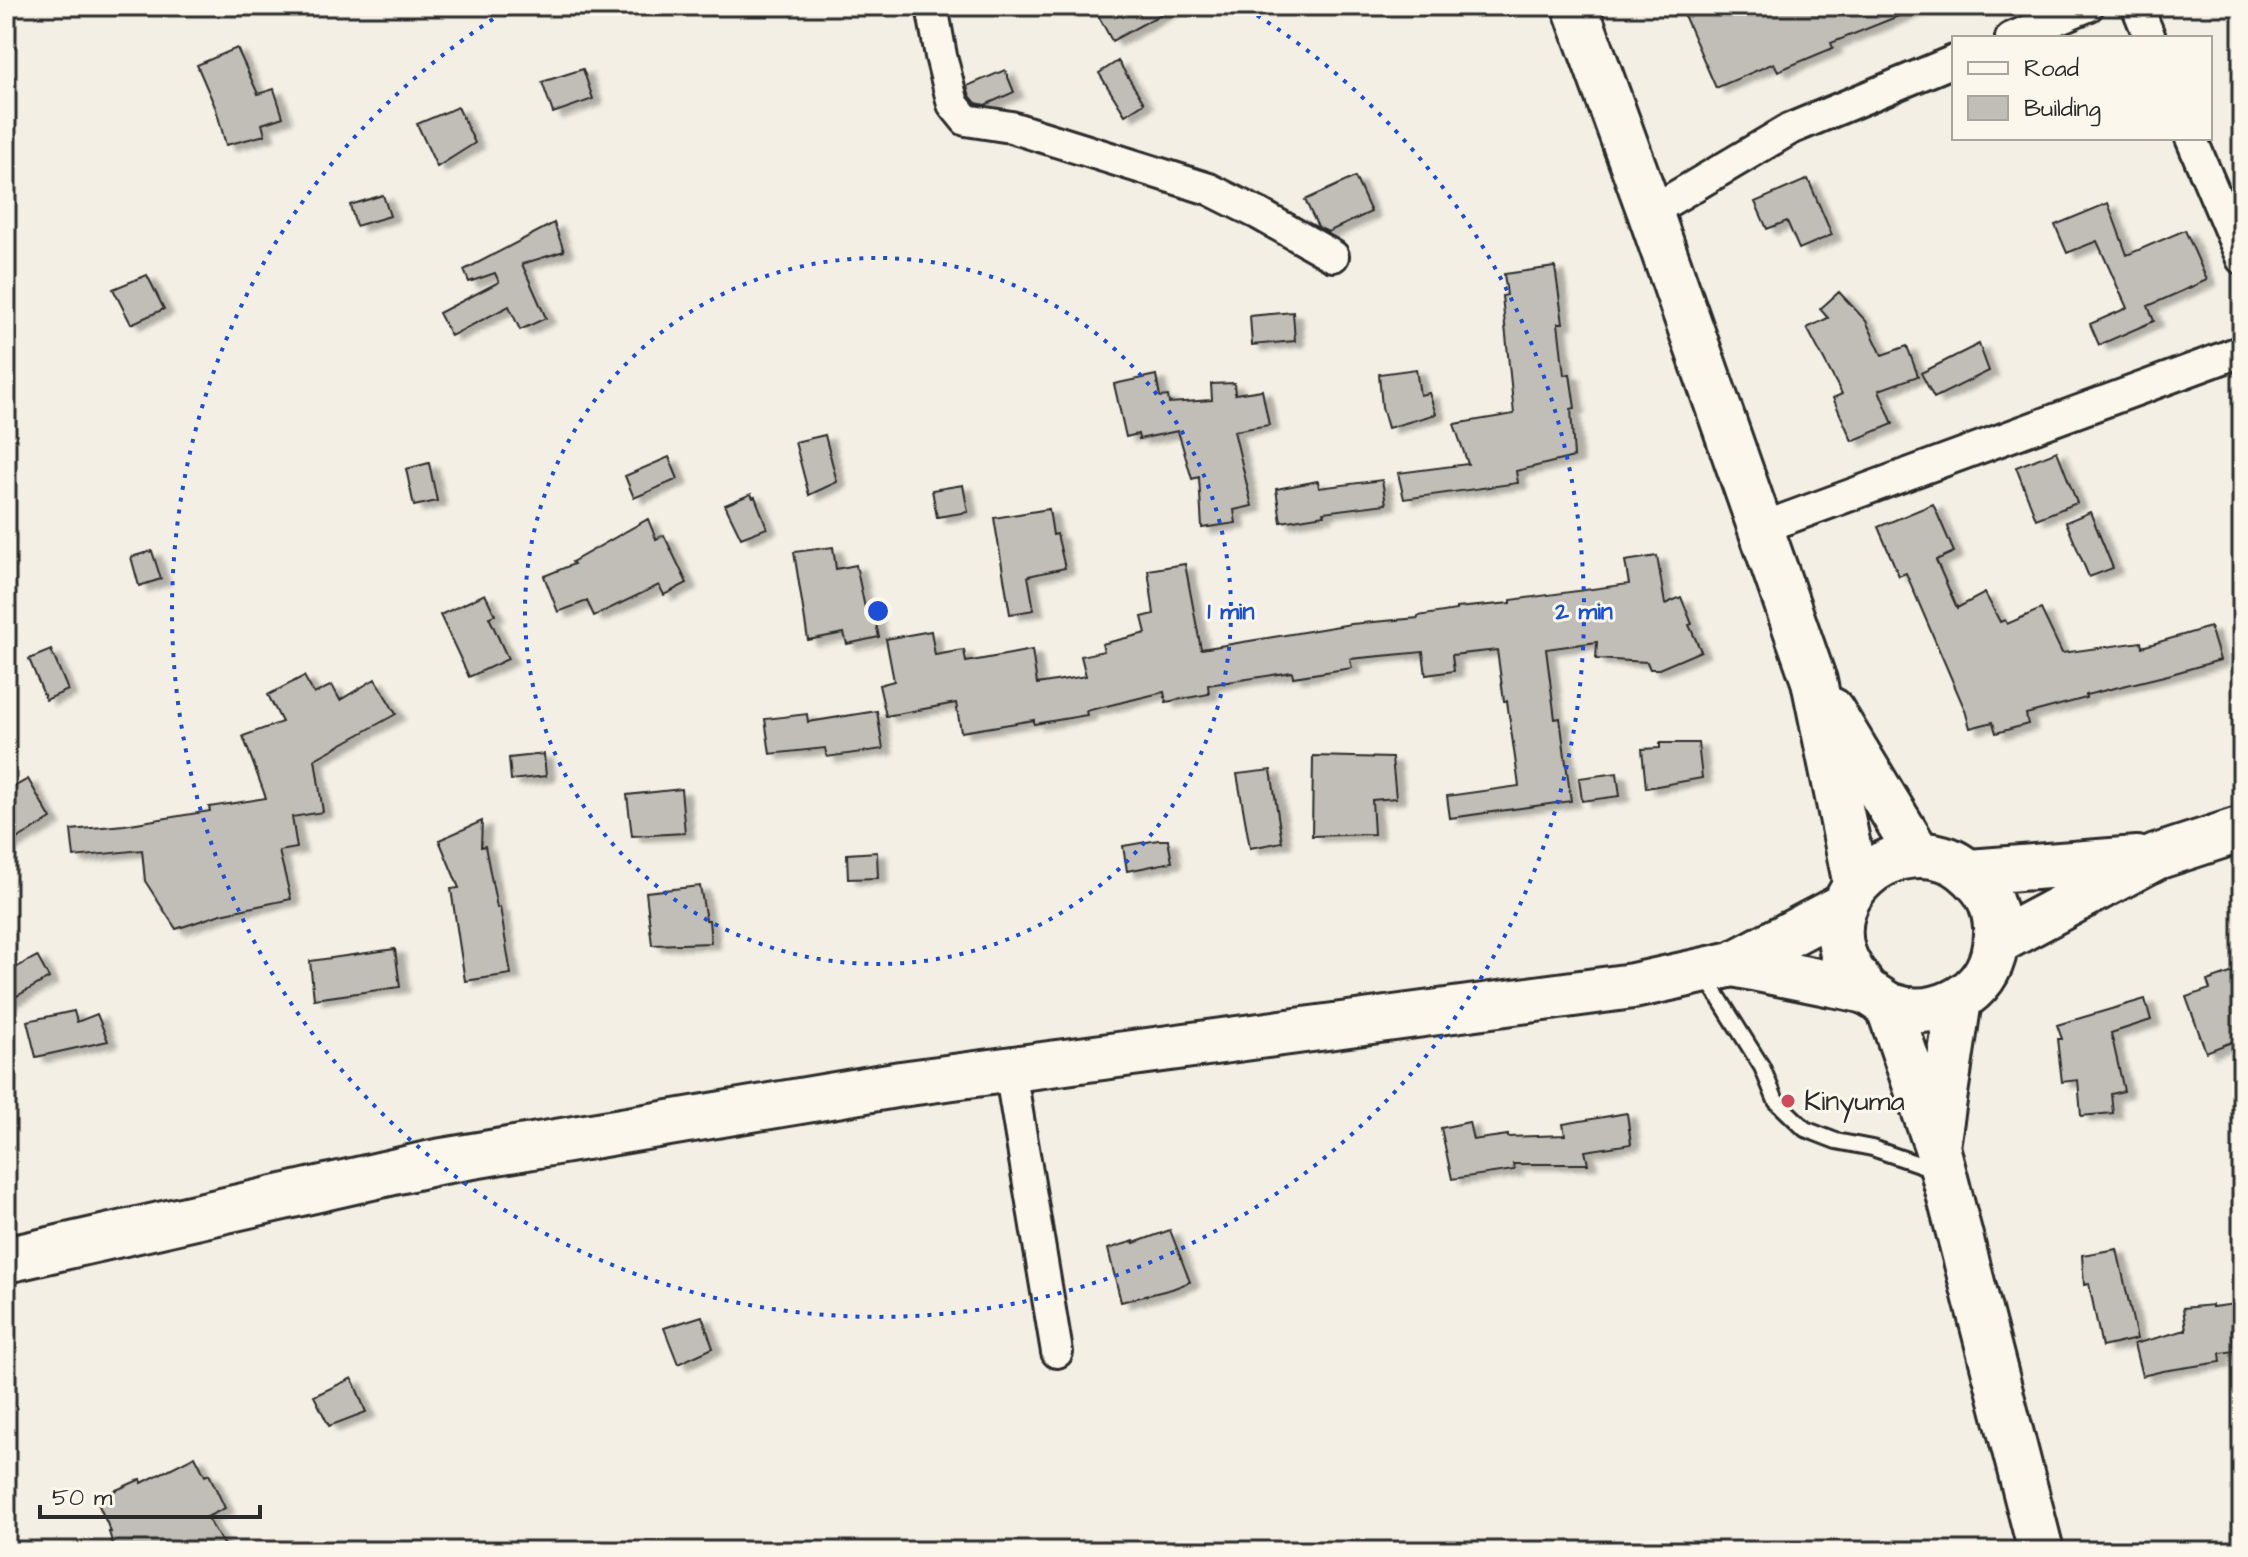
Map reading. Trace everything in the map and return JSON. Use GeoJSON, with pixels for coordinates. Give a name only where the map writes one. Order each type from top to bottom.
{"type":"FeatureCollection","features":[{"type":"Feature","properties":{"kind":"main road"},"geometry":{"type":"LineString","coordinates":[[1575,6],[1814,681],[1850,895]]}},
{"type":"Feature","properties":{"kind":"main road"},"geometry":{"type":"LineString","coordinates":[[1814,681],[1918,854]]}},
{"type":"Feature","properties":{"kind":"main road"},"geometry":{"type":"LineString","coordinates":[[1997,942],[2156,857],[2242,829]]}},
{"type":"Feature","properties":{"kind":"main road"},"geometry":{"type":"LineString","coordinates":[[1717,967],[1878,998],[1912,1011],[1936,1009],[1959,1000],[1977,986],[1991,966],[1997,942],[1996,918],[1986,893],[1969,872],[1945,858],[1918,854],[1891,859],[1871,869],[1850,895],[1840,927],[1842,950],[1851,972],[1878,998],[1941,1160],[2041,1551]]}},
{"type":"Feature","properties":{"kind":"main road"},"geometry":{"type":"LineString","coordinates":[[1969,872],[2156,857]]}},
{"type":"Feature","properties":{"kind":"main road"},"geometry":{"type":"LineString","coordinates":[[6,1260],[437,1162],[901,1084],[1633,986],[1717,967],[1850,895]]}},
{"type":"Feature","properties":{"kind":"main road"},"geometry":{"type":"LineString","coordinates":[[1941,1160],[1959,1000]]}},
{"type":"Feature","properties":{"kind":"street"},"geometry":{"type":"LineString","coordinates":[[932,6],[953,104],[966,120],[1011,127],[1209,189],[1333,256]]}},
{"type":"Feature","properties":{"kind":"street"},"geometry":{"type":"LineString","coordinates":[[2016,36],[2088,6]]}},
{"type":"Feature","properties":{"kind":"street"},"geometry":{"type":"LineString","coordinates":[[2137,6],[2149,36]]}},
{"type":"Feature","properties":{"kind":"street"},"geometry":{"type":"LineString","coordinates":[[1650,212],[1790,129],[1952,62]]}},
{"type":"Feature","properties":{"kind":"street"},"geometry":{"type":"LineString","coordinates":[[2192,140],[2242,259]]}},
{"type":"Feature","properties":{"kind":"street"},"geometry":{"type":"LineString","coordinates":[[1761,528],[2242,351]]}},
{"type":"Feature","properties":{"kind":"street"},"geometry":{"type":"LineString","coordinates":[[1010,1070],[1057,1352]]}},
{"type":"Feature","properties":{"kind":"lane"},"geometry":{"type":"LineString","coordinates":[[1717,967],[1776,1101],[1805,1129],[1836,1141],[1941,1160]]}},
{"type":"Feature","properties":{"kind":"building"},"geometry":{"type":"Polygon","coordinates":[[[1093,6],[1176,6],[1112,41],[1093,6]]]}},
{"type":"Feature","properties":{"kind":"building"},"geometry":{"type":"Polygon","coordinates":[[[1680,6],[1921,7],[1831,43],[1833,48],[1778,71],[1774,63],[1716,88],[1680,6]]]}},
{"type":"Feature","properties":{"kind":"building"},"geometry":{"type":"Polygon","coordinates":[[[237,48],[258,94],[274,89],[283,117],[262,124],[265,135],[226,145],[216,109],[197,65],[237,48]]]}},
{"type":"Feature","properties":{"kind":"building"},"geometry":{"type":"Polygon","coordinates":[[[1118,61],[1144,103],[1125,115],[1099,73],[1118,61]]]}},
{"type":"Feature","properties":{"kind":"building"},"geometry":{"type":"Polygon","coordinates":[[[583,69],[593,99],[553,113],[542,82],[583,69]]]}},
{"type":"Feature","properties":{"kind":"building"},"geometry":{"type":"Polygon","coordinates":[[[1005,70],[1014,92],[985,105],[976,103],[967,86],[1005,70]]]}},
{"type":"Feature","properties":{"kind":"building"},"geometry":{"type":"Polygon","coordinates":[[[458,107],[475,143],[437,167],[417,124],[458,107]]]}},
{"type":"Feature","properties":{"kind":"building"},"geometry":{"type":"Polygon","coordinates":[[[1355,177],[1371,212],[1328,232],[1318,227],[1305,200],[1355,177]]]}},
{"type":"Feature","properties":{"kind":"building"},"geometry":{"type":"Polygon","coordinates":[[[1808,179],[1832,235],[1799,249],[1787,221],[1767,229],[1755,202],[1808,179]]]}},
{"type":"Feature","properties":{"kind":"building"},"geometry":{"type":"Polygon","coordinates":[[[383,195],[390,216],[356,226],[350,205],[383,195]]]}},
{"type":"Feature","properties":{"kind":"building"},"geometry":{"type":"Polygon","coordinates":[[[2108,203],[2127,255],[2185,230],[2207,280],[2148,306],[2154,321],[2099,345],[2090,324],[2127,308],[2097,241],[2067,253],[2055,225],[2108,203]]]}},
{"type":"Feature","properties":{"kind":"building"},"geometry":{"type":"Polygon","coordinates":[[[554,223],[564,251],[522,264],[546,318],[520,330],[509,306],[451,336],[439,313],[499,282],[495,273],[469,282],[464,270],[554,223]]]}},
{"type":"Feature","properties":{"kind":"building"},"geometry":{"type":"Polygon","coordinates":[[[1555,267],[1563,323],[1558,323],[1564,375],[1570,374],[1575,408],[1571,409],[1574,457],[1516,471],[1518,483],[1404,499],[1398,473],[1468,464],[1454,424],[1514,414],[1502,296],[1507,295],[1504,274],[1555,267]]]}},
{"type":"Feature","properties":{"kind":"building"},"geometry":{"type":"Polygon","coordinates":[[[147,275],[164,309],[131,324],[113,289],[147,275]]]}},
{"type":"Feature","properties":{"kind":"building"},"geometry":{"type":"Polygon","coordinates":[[[1839,292],[1866,321],[1882,355],[1907,346],[1918,376],[1879,390],[1893,424],[1852,441],[1833,398],[1842,394],[1807,328],[1828,318],[1820,309],[1839,292]]]}},
{"type":"Feature","properties":{"kind":"building"},"geometry":{"type":"Polygon","coordinates":[[[1293,312],[1295,341],[1252,345],[1250,316],[1293,312]]]}},
{"type":"Feature","properties":{"kind":"building"},"geometry":{"type":"Polygon","coordinates":[[[1979,344],[1989,371],[1934,398],[1921,373],[1979,344]]]}},
{"type":"Feature","properties":{"kind":"building"},"geometry":{"type":"Polygon","coordinates":[[[1416,369],[1420,395],[1429,393],[1436,414],[1388,428],[1382,407],[1379,374],[1416,369]]]}},
{"type":"Feature","properties":{"kind":"building"},"geometry":{"type":"Polygon","coordinates":[[[1156,375],[1160,397],[1168,396],[1169,403],[1212,400],[1211,384],[1234,383],[1235,394],[1262,390],[1269,425],[1234,431],[1252,506],[1234,510],[1236,523],[1202,528],[1199,477],[1192,479],[1178,431],[1139,439],[1138,434],[1126,437],[1114,384],[1156,375]]]}},
{"type":"Feature","properties":{"kind":"building"},"geometry":{"type":"Polygon","coordinates":[[[825,435],[837,482],[809,495],[795,442],[825,435]]]}},
{"type":"Feature","properties":{"kind":"building"},"geometry":{"type":"Polygon","coordinates":[[[2057,451],[2077,503],[2036,519],[2016,467],[2057,451]]]}},
{"type":"Feature","properties":{"kind":"building"},"geometry":{"type":"Polygon","coordinates":[[[669,457],[678,479],[634,498],[625,476],[669,457]]]}},
{"type":"Feature","properties":{"kind":"building"},"geometry":{"type":"Polygon","coordinates":[[[429,463],[437,501],[414,506],[406,469],[429,463]]]}},
{"type":"Feature","properties":{"kind":"building"},"geometry":{"type":"Polygon","coordinates":[[[1382,480],[1386,504],[1323,512],[1324,515],[1281,522],[1276,489],[1318,481],[1319,488],[1382,480]]]}},
{"type":"Feature","properties":{"kind":"building"},"geometry":{"type":"Polygon","coordinates":[[[963,485],[968,512],[937,517],[932,490],[963,485]]]}},
{"type":"Feature","properties":{"kind":"building"},"geometry":{"type":"Polygon","coordinates":[[[751,494],[767,528],[741,538],[725,505],[751,494]]]}},
{"type":"Feature","properties":{"kind":"building"},"geometry":{"type":"Polygon","coordinates":[[[1933,504],[1954,552],[1936,560],[1957,608],[1985,593],[2000,622],[2005,620],[2007,624],[2041,609],[2062,653],[2141,642],[2142,647],[2210,627],[2220,660],[2026,714],[2028,724],[1996,733],[1993,722],[1970,728],[1906,573],[1899,576],[1878,527],[1933,504]]]}},
{"type":"Feature","properties":{"kind":"building"},"geometry":{"type":"Polygon","coordinates":[[[1049,509],[1053,535],[1057,534],[1065,568],[1028,576],[1034,610],[1010,614],[994,518],[1049,509]]]}},
{"type":"Feature","properties":{"kind":"building"},"geometry":{"type":"Polygon","coordinates":[[[2090,512],[2113,568],[2089,577],[2066,522],[2090,512]]]}},
{"type":"Feature","properties":{"kind":"building"},"geometry":{"type":"Polygon","coordinates":[[[648,519],[656,539],[664,535],[687,583],[664,595],[659,585],[594,616],[587,601],[558,612],[544,576],[574,564],[572,562],[648,519]]]}},
{"type":"Feature","properties":{"kind":"building"},"geometry":{"type":"Polygon","coordinates":[[[833,547],[836,569],[856,565],[865,608],[872,606],[879,637],[847,644],[844,633],[808,640],[794,552],[833,547]]]}},
{"type":"Feature","properties":{"kind":"building"},"geometry":{"type":"Polygon","coordinates":[[[152,551],[161,579],[139,586],[131,557],[152,551]]]}},
{"type":"Feature","properties":{"kind":"building"},"geometry":{"type":"Polygon","coordinates":[[[1657,556],[1665,604],[1681,597],[1701,651],[1659,669],[1650,669],[1647,662],[1596,659],[1597,642],[1546,649],[1555,719],[1560,718],[1571,801],[1450,818],[1447,796],[1519,786],[1497,650],[1452,655],[1454,671],[1426,675],[1423,652],[1350,659],[1352,668],[1293,677],[1292,672],[1208,685],[1209,694],[1166,702],[1164,692],[1086,711],[1087,715],[961,732],[956,703],[886,716],[879,685],[894,681],[886,639],[931,631],[935,655],[964,650],[966,662],[1032,650],[1037,684],[1086,676],[1081,656],[1104,651],[1102,644],[1146,633],[1142,617],[1154,614],[1148,570],[1185,564],[1201,649],[1629,584],[1625,561],[1657,556]]]}},
{"type":"Feature","properties":{"kind":"building"},"geometry":{"type":"Polygon","coordinates":[[[485,594],[495,615],[489,617],[508,659],[469,677],[440,615],[485,594]]]}},
{"type":"Feature","properties":{"kind":"building"},"geometry":{"type":"Polygon","coordinates":[[[51,650],[68,690],[46,700],[29,659],[51,650]]]}},
{"type":"Feature","properties":{"kind":"building"},"geometry":{"type":"Polygon","coordinates":[[[304,676],[314,694],[332,685],[340,700],[375,679],[396,714],[315,759],[323,812],[292,817],[297,848],[279,851],[291,899],[221,914],[176,929],[145,881],[142,850],[74,857],[71,830],[210,811],[209,807],[266,798],[243,736],[282,722],[268,695],[304,676]]]}},
{"type":"Feature","properties":{"kind":"building"},"geometry":{"type":"Polygon","coordinates":[[[877,711],[883,749],[827,757],[825,748],[770,754],[765,719],[807,714],[808,722],[877,711]]]}},
{"type":"Feature","properties":{"kind":"building"},"geometry":{"type":"Polygon","coordinates":[[[1660,743],[1698,743],[1702,778],[1646,788],[1642,749],[1660,748],[1660,743]]]}},
{"type":"Feature","properties":{"kind":"building"},"geometry":{"type":"Polygon","coordinates":[[[544,754],[546,776],[511,780],[509,758],[544,754]]]}},
{"type":"Feature","properties":{"kind":"building"},"geometry":{"type":"Polygon","coordinates":[[[1313,756],[1392,758],[1396,798],[1372,800],[1374,834],[1312,836],[1313,756]]]}},
{"type":"Feature","properties":{"kind":"building"},"geometry":{"type":"Polygon","coordinates":[[[1271,770],[1282,842],[1250,848],[1237,774],[1271,770]]]}},
{"type":"Feature","properties":{"kind":"building"},"geometry":{"type":"Polygon","coordinates":[[[1617,773],[1620,796],[1582,801],[1579,778],[1617,773]]]}},
{"type":"Feature","properties":{"kind":"building"},"geometry":{"type":"Polygon","coordinates":[[[28,779],[51,819],[6,845],[6,791],[28,779]]]}},
{"type":"Feature","properties":{"kind":"building"},"geometry":{"type":"Polygon","coordinates":[[[681,789],[685,833],[632,836],[627,795],[681,789]]]}},
{"type":"Feature","properties":{"kind":"building"},"geometry":{"type":"Polygon","coordinates":[[[482,821],[481,847],[485,846],[497,908],[500,907],[511,974],[465,981],[451,889],[459,888],[439,840],[482,821]]]}},
{"type":"Feature","properties":{"kind":"building"},"geometry":{"type":"Polygon","coordinates":[[[1168,840],[1172,862],[1127,871],[1123,846],[1168,840]]]}},
{"type":"Feature","properties":{"kind":"building"},"geometry":{"type":"Polygon","coordinates":[[[877,852],[878,878],[848,879],[847,854],[877,852]]]}},
{"type":"Feature","properties":{"kind":"building"},"geometry":{"type":"Polygon","coordinates":[[[700,886],[711,943],[652,945],[646,892],[700,886]]]}},
{"type":"Feature","properties":{"kind":"building"},"geometry":{"type":"Polygon","coordinates":[[[395,949],[400,987],[314,999],[310,961],[395,949]]]}},
{"type":"Feature","properties":{"kind":"building"},"geometry":{"type":"Polygon","coordinates":[[[37,956],[49,978],[6,1002],[6,973],[37,956]]]}},
{"type":"Feature","properties":{"kind":"building"},"geometry":{"type":"Polygon","coordinates":[[[2242,969],[2242,1038],[2206,1052],[2186,997],[2210,989],[2207,981],[2242,969]]]}},
{"type":"Feature","properties":{"kind":"building"},"geometry":{"type":"Polygon","coordinates":[[[2145,999],[2151,1020],[2111,1033],[2124,1091],[2111,1094],[2113,1113],[2081,1116],[2078,1080],[2062,1082],[2057,1039],[2062,1039],[2057,1025],[2145,999]]]}},
{"type":"Feature","properties":{"kind":"building"},"geometry":{"type":"Polygon","coordinates":[[[74,1011],[77,1022],[97,1014],[108,1041],[36,1057],[27,1021],[74,1011]]]}},
{"type":"Feature","properties":{"kind":"building"},"geometry":{"type":"Polygon","coordinates":[[[1627,1113],[1631,1144],[1585,1151],[1588,1164],[1513,1164],[1514,1170],[1452,1179],[1441,1128],[1469,1122],[1473,1140],[1508,1135],[1565,1135],[1563,1124],[1627,1113]]]}},
{"type":"Feature","properties":{"kind":"building"},"geometry":{"type":"Polygon","coordinates":[[[1170,1230],[1190,1282],[1121,1302],[1108,1249],[1170,1230]]]}},
{"type":"Feature","properties":{"kind":"building"},"geometry":{"type":"Polygon","coordinates":[[[2117,1249],[2137,1339],[2102,1347],[2089,1284],[2084,1285],[2082,1255],[2117,1249]]]}},
{"type":"Feature","properties":{"kind":"building"},"geometry":{"type":"Polygon","coordinates":[[[2235,1304],[2239,1327],[2232,1328],[2235,1351],[2220,1353],[2221,1362],[2142,1376],[2134,1344],[2186,1330],[2183,1308],[2235,1304]]]}},
{"type":"Feature","properties":{"kind":"building"},"geometry":{"type":"Polygon","coordinates":[[[702,1316],[713,1348],[678,1364],[664,1328],[702,1316]]]}},
{"type":"Feature","properties":{"kind":"building"},"geometry":{"type":"Polygon","coordinates":[[[352,1378],[366,1412],[329,1426],[314,1396],[352,1378]]]}},
{"type":"Feature","properties":{"kind":"building"},"geometry":{"type":"Polygon","coordinates":[[[195,1456],[205,1476],[209,1474],[225,1508],[207,1517],[227,1551],[115,1551],[111,1532],[96,1499],[141,1479],[142,1483],[195,1456]]]}},
{"type":"Feature","properties":{"kind":"place","name":"Kinyuma"},"geometry":{"type":"Point","coordinates":[1788,1101]}}]}
